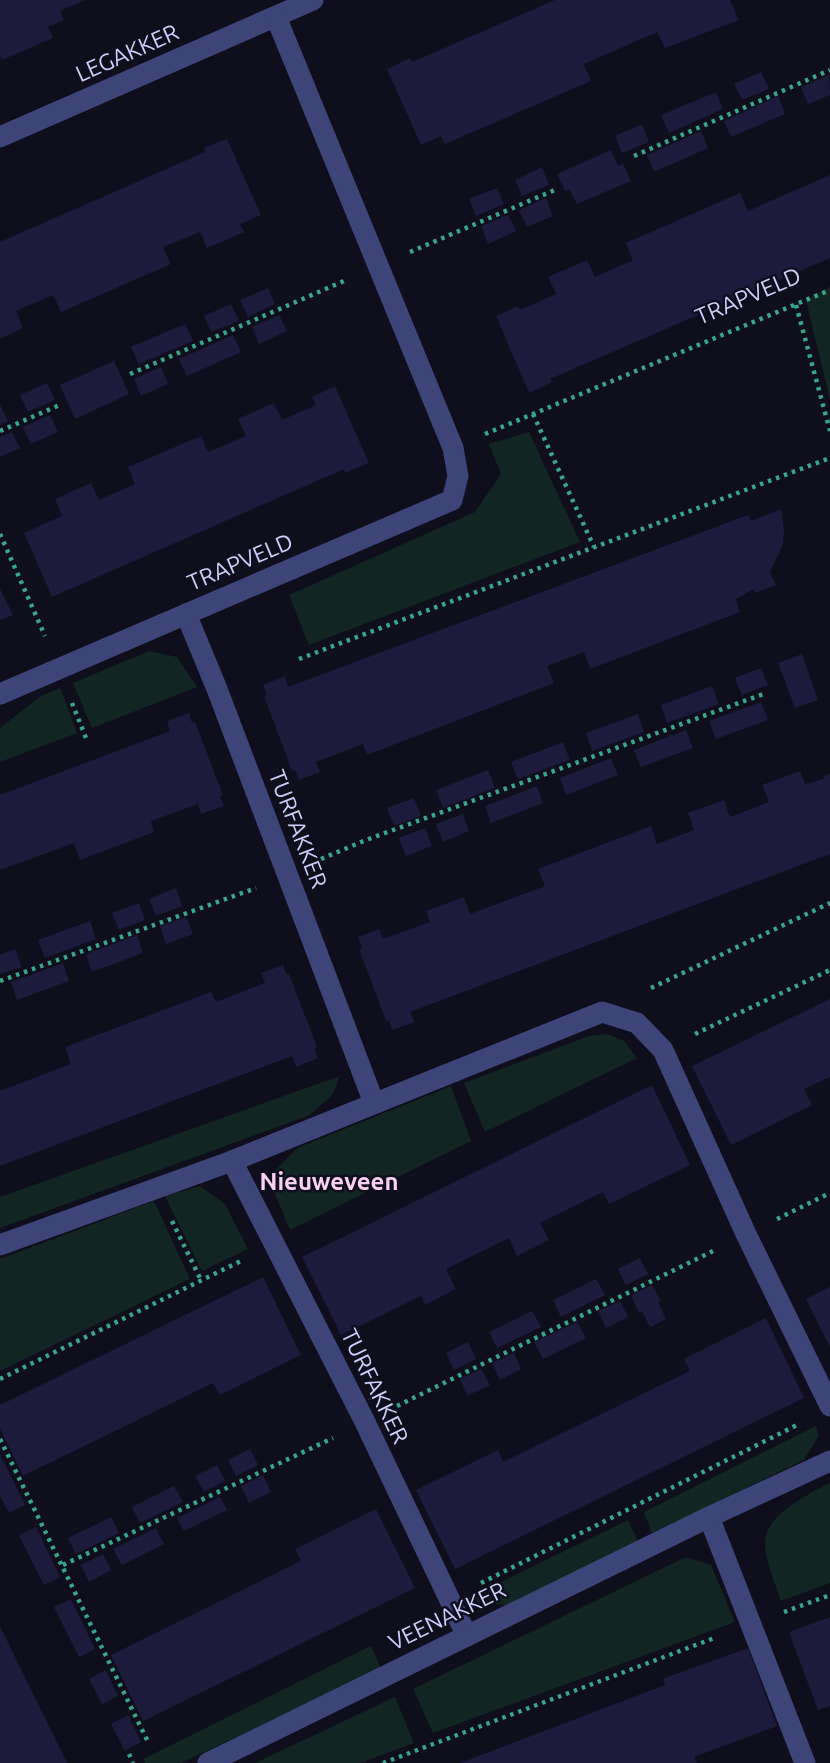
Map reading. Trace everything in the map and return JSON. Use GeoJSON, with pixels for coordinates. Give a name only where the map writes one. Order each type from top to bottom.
{"type":"FeatureCollection","features":[{"type":"Feature","properties":{"kind":"street","name":"LEGAKKER"},"geometry":{"type":"LineString","coordinates":[[0,137],[313,0]]}},
{"type":"Feature","properties":{"kind":"street","name":"TRAPVELD"},"geometry":{"type":"LineString","coordinates":[[0,694],[452,500],[458,476],[453,448],[276,17]]}},
{"type":"Feature","properties":{"kind":"street","name":"TURFAKKER"},"geometry":{"type":"LineString","coordinates":[[186,614],[374,1103]]}},
{"type":"Feature","properties":{"kind":"street"},"geometry":{"type":"LineString","coordinates":[[0,1245],[232,1161],[602,1012],[637,1023],[663,1050],[830,1406]]}},
{"type":"Feature","properties":{"kind":"street","name":"TURFAKKER"},"geometry":{"type":"LineString","coordinates":[[232,1161],[365,1422],[467,1636]]}},
{"type":"Feature","properties":{"kind":"street","name":"VEENAKKER"},"geometry":{"type":"LineString","coordinates":[[208,1763],[709,1517],[830,1461]]}},
{"type":"Feature","properties":{"kind":"street"},"geometry":{"type":"LineString","coordinates":[[709,1517],[805,1763]]}},
{"type":"Feature","properties":{"kind":"path"},"geometry":{"type":"LineString","coordinates":[[634,156],[830,70]]}},
{"type":"Feature","properties":{"kind":"path"},"geometry":{"type":"LineString","coordinates":[[434,242],[556,189]]}},
{"type":"Feature","properties":{"kind":"path","name":"TRAPVELD"},"geometry":{"type":"LineString","coordinates":[[453,448],[830,290]]}},
{"type":"Feature","properties":{"kind":"path"},"geometry":{"type":"LineString","coordinates":[[130,374],[320,291]]}},
{"type":"Feature","properties":{"kind":"path"},"geometry":{"type":"LineString","coordinates":[[796,305],[830,431]]}},
{"type":"Feature","properties":{"kind":"path"},"geometry":{"type":"LineString","coordinates":[[0,431],[62,404]]}},
{"type":"Feature","properties":{"kind":"path"},"geometry":{"type":"LineString","coordinates":[[533,414],[594,547]]}},
{"type":"Feature","properties":{"kind":"path"},"geometry":{"type":"LineString","coordinates":[[299,659],[830,458]]}},
{"type":"Feature","properties":{"kind":"path"},"geometry":{"type":"LineString","coordinates":[[0,981],[288,876],[356,844],[766,694]]}},
{"type":"Feature","properties":{"kind":"path"},"geometry":{"type":"LineString","coordinates":[[602,1012],[830,903]]}},
{"type":"Feature","properties":{"kind":"path"},"geometry":{"type":"LineString","coordinates":[[663,1050],[830,970]]}},
{"type":"Feature","properties":{"kind":"path"},"geometry":{"type":"LineString","coordinates":[[156,1189],[201,1280]]}},
{"type":"Feature","properties":{"kind":"path"},"geometry":{"type":"LineString","coordinates":[[794,1211],[830,1193]]}},
{"type":"Feature","properties":{"kind":"path"},"geometry":{"type":"LineString","coordinates":[[0,1379],[274,1244]]}},
{"type":"Feature","properties":{"kind":"path"},"geometry":{"type":"LineString","coordinates":[[408,1401],[696,1259]]}},
{"type":"Feature","properties":{"kind":"path"},"geometry":{"type":"LineString","coordinates":[[449,1599],[805,1421]]}},
{"type":"Feature","properties":{"kind":"path"},"geometry":{"type":"LineString","coordinates":[[0,1439],[149,1744]]}},
{"type":"Feature","properties":{"kind":"path"},"geometry":{"type":"LineString","coordinates":[[63,1565],[304,1452]]}},
{"type":"Feature","properties":{"kind":"path"},"geometry":{"type":"LineString","coordinates":[[383,1763],[830,1595]]}},
{"type":"Feature","properties":{"kind":"path"},"geometry":{"type":"LineString","coordinates":[[129,1754],[134,1763]]}},
{"type":"Feature","properties":{"kind":"green space"},"geometry":{"type":"Polygon","coordinates":[[[830,287],[830,400],[806,300],[830,287]]]}},
{"type":"Feature","properties":{"kind":"green space"},"geometry":{"type":"Polygon","coordinates":[[[529,432],[580,542],[309,645],[289,595],[475,512],[501,474],[489,444],[529,432]]]}},
{"type":"Feature","properties":{"kind":"green space"},"geometry":{"type":"Polygon","coordinates":[[[149,651],[177,657],[197,687],[92,728],[73,683],[149,651]]]}},
{"type":"Feature","properties":{"kind":"green space"},"geometry":{"type":"Polygon","coordinates":[[[60,688],[77,733],[0,762],[0,728],[41,696],[60,688]]]}},
{"type":"Feature","properties":{"kind":"green space"},"geometry":{"type":"Polygon","coordinates":[[[607,1034],[624,1041],[637,1058],[485,1132],[464,1083],[589,1036],[607,1034]]]}},
{"type":"Feature","properties":{"kind":"green space"},"geometry":{"type":"Polygon","coordinates":[[[340,1076],[333,1094],[310,1115],[0,1228],[0,1197],[340,1076]]]}},
{"type":"Feature","properties":{"kind":"green space"},"geometry":{"type":"Polygon","coordinates":[[[451,1086],[471,1141],[290,1230],[274,1192],[276,1170],[297,1148],[451,1086]]]}},
{"type":"Feature","properties":{"kind":"green space"},"geometry":{"type":"Polygon","coordinates":[[[200,1186],[225,1204],[248,1249],[202,1271],[165,1196],[200,1186]]]}},
{"type":"Feature","properties":{"kind":"green space"},"geometry":{"type":"Polygon","coordinates":[[[154,1201],[190,1279],[0,1371],[0,1259],[154,1201]]]}},
{"type":"Feature","properties":{"kind":"green space"},"geometry":{"type":"Polygon","coordinates":[[[816,1426],[819,1436],[804,1460],[652,1533],[644,1512],[816,1426]]]}},
{"type":"Feature","properties":{"kind":"green space"},"geometry":{"type":"Polygon","coordinates":[[[830,1483],[830,1583],[781,1601],[767,1557],[767,1533],[772,1523],[790,1506],[830,1483]]]}},
{"type":"Feature","properties":{"kind":"green space"},"geometry":{"type":"Polygon","coordinates":[[[628,1520],[638,1541],[506,1605],[478,1603],[472,1596],[628,1520]]]}},
{"type":"Feature","properties":{"kind":"green space"},"geometry":{"type":"Polygon","coordinates":[[[686,1557],[711,1565],[735,1622],[433,1733],[413,1689],[686,1557]]]}},
{"type":"Feature","properties":{"kind":"green space"},"geometry":{"type":"Polygon","coordinates":[[[371,1646],[381,1668],[181,1763],[145,1763],[143,1759],[371,1646]]]}},
{"type":"Feature","properties":{"kind":"green space"},"geometry":{"type":"Polygon","coordinates":[[[395,1697],[414,1743],[360,1763],[255,1763],[395,1697]]]}},
{"type":"Feature","properties":{"kind":"building"},"geometry":{"type":"Polygon","coordinates":[[[0,0],[85,0],[60,11],[64,20],[48,27],[53,38],[2,60],[0,0]]]}},
{"type":"Feature","properties":{"kind":"building"},"geometry":{"type":"Polygon","coordinates":[[[555,0],[730,0],[739,20],[665,48],[657,32],[584,64],[591,81],[445,144],[441,136],[421,145],[387,69],[410,58],[412,62],[555,0]]]}},
{"type":"Feature","properties":{"kind":"building"},"geometry":{"type":"Polygon","coordinates":[[[761,72],[769,89],[742,100],[734,84],[761,72]]]}},
{"type":"Feature","properties":{"kind":"building"},"geometry":{"type":"Polygon","coordinates":[[[829,75],[830,95],[808,104],[801,87],[829,75]]]}},
{"type":"Feature","properties":{"kind":"building"},"geometry":{"type":"Polygon","coordinates":[[[716,92],[723,109],[669,133],[661,115],[716,92]]]}},
{"type":"Feature","properties":{"kind":"building"},"geometry":{"type":"Polygon","coordinates":[[[778,96],[785,114],[731,137],[724,121],[778,96]]]}},
{"type":"Feature","properties":{"kind":"building"},"geometry":{"type":"Polygon","coordinates":[[[642,124],[649,142],[622,153],[615,136],[642,124]]]}},
{"type":"Feature","properties":{"kind":"building"},"geometry":{"type":"Polygon","coordinates":[[[701,131],[708,148],[654,172],[647,155],[701,131]]]}},
{"type":"Feature","properties":{"kind":"building"},"geometry":{"type":"Polygon","coordinates":[[[227,139],[261,215],[240,224],[244,232],[207,248],[200,232],[163,247],[171,264],[61,312],[53,295],[16,311],[23,328],[0,339],[0,242],[205,152],[204,148],[227,139]]]}},
{"type":"Feature","properties":{"kind":"building"},"geometry":{"type":"Polygon","coordinates":[[[611,150],[618,166],[623,164],[631,181],[577,204],[569,189],[565,191],[557,174],[611,150]]]}},
{"type":"Feature","properties":{"kind":"building"},"geometry":{"type":"Polygon","coordinates":[[[542,167],[549,185],[522,196],[515,180],[542,167]]]}},
{"type":"Feature","properties":{"kind":"building"},"geometry":{"type":"Polygon","coordinates":[[[830,175],[830,258],[550,379],[552,382],[529,393],[496,316],[518,306],[520,310],[556,294],[548,277],[587,260],[595,277],[633,260],[626,243],[740,193],[748,211],[830,175]]]}},
{"type":"Feature","properties":{"kind":"building"},"geometry":{"type":"Polygon","coordinates":[[[497,188],[504,204],[476,216],[469,199],[497,188]]]}},
{"type":"Feature","properties":{"kind":"building"},"geometry":{"type":"Polygon","coordinates":[[[546,198],[553,216],[527,227],[519,210],[546,198]]]}},
{"type":"Feature","properties":{"kind":"building"},"geometry":{"type":"Polygon","coordinates":[[[508,215],[516,231],[488,244],[481,226],[508,215]]]}},
{"type":"Feature","properties":{"kind":"building"},"geometry":{"type":"Polygon","coordinates":[[[268,288],[275,304],[248,317],[240,300],[268,288]]]}},
{"type":"Feature","properties":{"kind":"building"},"geometry":{"type":"Polygon","coordinates":[[[231,304],[239,321],[211,332],[204,316],[231,304]]]}},
{"type":"Feature","properties":{"kind":"building"},"geometry":{"type":"Polygon","coordinates":[[[279,315],[287,331],[259,344],[252,327],[279,315]]]}},
{"type":"Feature","properties":{"kind":"building"},"geometry":{"type":"Polygon","coordinates":[[[185,324],[193,341],[139,364],[131,347],[185,324]]]}},
{"type":"Feature","properties":{"kind":"building"},"geometry":{"type":"Polygon","coordinates":[[[233,335],[241,352],[187,376],[179,359],[233,335]]]}},
{"type":"Feature","properties":{"kind":"building"},"geometry":{"type":"Polygon","coordinates":[[[114,361],[129,394],[75,419],[60,385],[114,361]]]}},
{"type":"Feature","properties":{"kind":"building"},"geometry":{"type":"Polygon","coordinates":[[[161,367],[168,384],[141,396],[134,379],[161,367]]]}},
{"type":"Feature","properties":{"kind":"building"},"geometry":{"type":"Polygon","coordinates":[[[47,383],[55,400],[28,412],[20,395],[47,383]]]}},
{"type":"Feature","properties":{"kind":"building"},"geometry":{"type":"Polygon","coordinates":[[[335,386],[369,463],[345,473],[344,469],[52,597],[24,533],[62,516],[55,499],[91,483],[99,500],[135,484],[128,467],[201,436],[208,452],[246,436],[238,419],[274,403],[282,420],[316,405],[312,397],[335,386]]]}},
{"type":"Feature","properties":{"kind":"building"},"geometry":{"type":"Polygon","coordinates":[[[0,405],[8,421],[0,425],[0,405]]]}},
{"type":"Feature","properties":{"kind":"building"},"geometry":{"type":"Polygon","coordinates":[[[50,415],[58,432],[31,444],[23,427],[50,415]]]}},
{"type":"Feature","properties":{"kind":"building"},"geometry":{"type":"Polygon","coordinates":[[[12,432],[20,448],[0,457],[0,437],[12,432]]]}},
{"type":"Feature","properties":{"kind":"building"},"geometry":{"type":"Polygon","coordinates":[[[781,509],[783,545],[770,572],[776,585],[755,593],[754,589],[736,599],[740,612],[590,669],[584,652],[547,666],[554,683],[367,755],[363,744],[316,762],[320,772],[299,780],[295,770],[292,771],[264,696],[267,695],[263,685],[285,676],[288,687],[748,515],[751,521],[781,509]]]}},
{"type":"Feature","properties":{"kind":"building"},"geometry":{"type":"Polygon","coordinates":[[[0,589],[13,615],[0,620],[0,589]]]}},
{"type":"Feature","properties":{"kind":"building"},"geometry":{"type":"Polygon","coordinates":[[[802,654],[818,700],[795,708],[778,663],[802,654]]]}},
{"type":"Feature","properties":{"kind":"building"},"geometry":{"type":"Polygon","coordinates":[[[761,668],[768,685],[742,695],[735,678],[761,668]]]}},
{"type":"Feature","properties":{"kind":"building"},"geometry":{"type":"Polygon","coordinates":[[[712,686],[719,704],[667,723],[661,705],[712,686]]]}},
{"type":"Feature","properties":{"kind":"building"},"geometry":{"type":"Polygon","coordinates":[[[761,702],[768,720],[716,739],[709,721],[761,702]]]}},
{"type":"Feature","properties":{"kind":"building"},"geometry":{"type":"Polygon","coordinates":[[[189,713],[223,795],[220,796],[224,806],[201,814],[198,804],[151,821],[154,832],[80,860],[74,843],[0,870],[0,795],[170,731],[167,721],[189,713]]]}},
{"type":"Feature","properties":{"kind":"building"},"geometry":{"type":"Polygon","coordinates":[[[638,714],[644,732],[592,751],[586,733],[638,714]]]}},
{"type":"Feature","properties":{"kind":"building"},"geometry":{"type":"Polygon","coordinates":[[[686,730],[693,748],[641,767],[634,750],[686,730]]]}},
{"type":"Feature","properties":{"kind":"building"},"geometry":{"type":"Polygon","coordinates":[[[563,742],[570,760],[518,779],[511,762],[563,742]]]}},
{"type":"Feature","properties":{"kind":"building"},"geometry":{"type":"Polygon","coordinates":[[[611,758],[618,775],[566,795],[560,778],[611,758]]]}},
{"type":"Feature","properties":{"kind":"building"},"geometry":{"type":"Polygon","coordinates":[[[488,770],[495,788],[443,808],[436,790],[488,770]]]}},
{"type":"Feature","properties":{"kind":"building"},"geometry":{"type":"Polygon","coordinates":[[[800,771],[805,784],[824,779],[823,776],[830,774],[830,854],[410,1012],[415,1022],[392,1030],[389,1020],[386,1021],[359,949],[362,948],[358,937],[379,929],[383,939],[430,922],[426,911],[464,897],[470,914],[545,886],[538,869],[651,826],[657,844],[694,830],[688,813],[724,800],[730,817],[769,802],[762,785],[800,771]]]}},
{"type":"Feature","properties":{"kind":"building"},"geometry":{"type":"Polygon","coordinates":[[[537,786],[543,803],[491,823],[485,806],[537,786]]]}},
{"type":"Feature","properties":{"kind":"building"},"geometry":{"type":"Polygon","coordinates":[[[414,798],[421,816],[394,826],[387,808],[414,798]]]}},
{"type":"Feature","properties":{"kind":"building"},"geometry":{"type":"Polygon","coordinates":[[[463,814],[469,831],[443,842],[436,824],[463,814]]]}},
{"type":"Feature","properties":{"kind":"building"},"geometry":{"type":"Polygon","coordinates":[[[425,828],[432,846],[406,856],[399,838],[425,828]]]}},
{"type":"Feature","properties":{"kind":"building"},"geometry":{"type":"Polygon","coordinates":[[[176,888],[182,906],[156,916],[149,899],[176,888]]]}},
{"type":"Feature","properties":{"kind":"building"},"geometry":{"type":"Polygon","coordinates":[[[139,903],[145,920],[119,930],[112,913],[139,903]]]}},
{"type":"Feature","properties":{"kind":"building"},"geometry":{"type":"Polygon","coordinates":[[[186,917],[193,934],[166,944],[160,926],[186,917]]]}},
{"type":"Feature","properties":{"kind":"building"},"geometry":{"type":"Polygon","coordinates":[[[90,921],[96,939],[45,958],[38,940],[90,921]]]}},
{"type":"Feature","properties":{"kind":"building"},"geometry":{"type":"Polygon","coordinates":[[[137,935],[143,953],[92,972],[86,954],[137,935]]]}},
{"type":"Feature","properties":{"kind":"building"},"geometry":{"type":"Polygon","coordinates":[[[15,949],[22,967],[0,974],[0,955],[15,949]]]}},
{"type":"Feature","properties":{"kind":"building"},"geometry":{"type":"Polygon","coordinates":[[[63,963],[69,981],[17,1000],[11,982],[63,963]]]}},
{"type":"Feature","properties":{"kind":"building"},"geometry":{"type":"Polygon","coordinates":[[[283,965],[317,1047],[314,1048],[318,1058],[296,1067],[292,1056],[0,1166],[0,1091],[71,1064],[65,1047],[211,992],[216,1002],[265,983],[261,973],[283,965]]]}},
{"type":"Feature","properties":{"kind":"building"},"geometry":{"type":"Polygon","coordinates":[[[830,999],[830,1077],[804,1089],[812,1105],[731,1145],[692,1066],[830,999]]]}},
{"type":"Feature","properties":{"kind":"building"},"geometry":{"type":"Polygon","coordinates":[[[652,1085],[690,1165],[609,1204],[603,1192],[540,1223],[549,1240],[517,1256],[509,1238],[446,1269],[456,1289],[425,1305],[421,1296],[341,1335],[302,1257],[652,1085]]]}},
{"type":"Feature","properties":{"kind":"building"},"geometry":{"type":"Polygon","coordinates":[[[640,1258],[648,1274],[626,1285],[618,1269],[640,1258]]]}},
{"type":"Feature","properties":{"kind":"building"},"geometry":{"type":"Polygon","coordinates":[[[263,1277],[301,1355],[220,1395],[213,1383],[23,1476],[0,1429],[0,1405],[263,1277]]]}},
{"type":"Feature","properties":{"kind":"building"},"geometry":{"type":"Polygon","coordinates":[[[596,1279],[605,1295],[561,1317],[553,1300],[596,1279]]]}},
{"type":"Feature","properties":{"kind":"building"},"geometry":{"type":"Polygon","coordinates":[[[652,1285],[661,1301],[658,1302],[666,1319],[650,1327],[642,1311],[639,1313],[631,1295],[652,1285]]]}},
{"type":"Feature","properties":{"kind":"building"},"geometry":{"type":"Polygon","coordinates":[[[830,1287],[830,1348],[806,1299],[830,1287]]]}},
{"type":"Feature","properties":{"kind":"building"},"geometry":{"type":"Polygon","coordinates":[[[620,1301],[628,1317],[606,1328],[598,1311],[620,1301]]]}},
{"type":"Feature","properties":{"kind":"building"},"geometry":{"type":"Polygon","coordinates":[[[532,1311],[541,1327],[497,1348],[489,1332],[532,1311]]]}},
{"type":"Feature","properties":{"kind":"building"},"geometry":{"type":"Polygon","coordinates":[[[766,1318],[804,1398],[455,1569],[416,1490],[498,1450],[503,1462],[690,1371],[684,1359],[766,1318]]]}},
{"type":"Feature","properties":{"kind":"building"},"geometry":{"type":"Polygon","coordinates":[[[577,1322],[586,1338],[543,1359],[534,1342],[577,1322]]]}},
{"type":"Feature","properties":{"kind":"building"},"geometry":{"type":"Polygon","coordinates":[[[468,1342],[476,1359],[454,1370],[446,1353],[468,1342]]]}},
{"type":"Feature","properties":{"kind":"building"},"geometry":{"type":"Polygon","coordinates":[[[514,1353],[521,1369],[500,1380],[492,1363],[514,1353]]]}},
{"type":"Feature","properties":{"kind":"building"},"geometry":{"type":"Polygon","coordinates":[[[481,1369],[490,1385],[467,1396],[460,1379],[481,1369]]]}},
{"type":"Feature","properties":{"kind":"building"},"geometry":{"type":"Polygon","coordinates":[[[250,1449],[258,1465],[236,1476],[228,1460],[250,1449]]]}},
{"type":"Feature","properties":{"kind":"building"},"geometry":{"type":"Polygon","coordinates":[[[0,1454],[25,1505],[9,1513],[0,1496],[0,1454]]]}},
{"type":"Feature","properties":{"kind":"building"},"geometry":{"type":"Polygon","coordinates":[[[217,1465],[225,1481],[204,1492],[195,1476],[217,1465]]]}},
{"type":"Feature","properties":{"kind":"building"},"geometry":{"type":"Polygon","coordinates":[[[263,1475],[271,1492],[249,1503],[241,1486],[263,1475]]]}},
{"type":"Feature","properties":{"kind":"building"},"geometry":{"type":"Polygon","coordinates":[[[174,1486],[183,1502],[140,1523],[132,1507],[174,1486]]]}},
{"type":"Feature","properties":{"kind":"building"},"geometry":{"type":"Polygon","coordinates":[[[220,1497],[227,1510],[184,1531],[177,1518],[220,1497]]]}},
{"type":"Feature","properties":{"kind":"building"},"geometry":{"type":"Polygon","coordinates":[[[376,1509],[415,1588],[143,1721],[111,1655],[301,1561],[295,1549],[376,1509]]]}},
{"type":"Feature","properties":{"kind":"building"},"geometry":{"type":"Polygon","coordinates":[[[111,1517],[119,1533],[76,1554],[68,1538],[111,1517]]]}},
{"type":"Feature","properties":{"kind":"building"},"geometry":{"type":"Polygon","coordinates":[[[36,1527],[60,1577],[44,1585],[19,1535],[36,1527]]]}},
{"type":"Feature","properties":{"kind":"building"},"geometry":{"type":"Polygon","coordinates":[[[156,1528],[164,1544],[122,1565],[113,1549],[156,1528]]]}},
{"type":"Feature","properties":{"kind":"building"},"geometry":{"type":"Polygon","coordinates":[[[103,1554],[111,1570],[89,1582],[81,1565],[103,1554]]]}},
{"type":"Feature","properties":{"kind":"building"},"geometry":{"type":"Polygon","coordinates":[[[71,1599],[95,1649],[79,1657],[54,1607],[71,1599]]]}},
{"type":"Feature","properties":{"kind":"building"},"geometry":{"type":"Polygon","coordinates":[[[830,1617],[830,1706],[818,1710],[789,1632],[830,1617]]]}},
{"type":"Feature","properties":{"kind":"building"},"geometry":{"type":"Polygon","coordinates":[[[0,1626],[15,1657],[67,1763],[0,1763],[0,1626]]]}},
{"type":"Feature","properties":{"kind":"building"},"geometry":{"type":"Polygon","coordinates":[[[748,1648],[777,1726],[694,1757],[697,1763],[460,1763],[665,1685],[665,1678],[748,1648]]]}},
{"type":"Feature","properties":{"kind":"building"},"geometry":{"type":"Polygon","coordinates":[[[106,1670],[118,1696],[102,1704],[89,1679],[106,1670]]]}},
{"type":"Feature","properties":{"kind":"building"},"geometry":{"type":"Polygon","coordinates":[[[128,1715],[141,1742],[125,1751],[111,1724],[128,1715]]]}},
{"type":"Feature","properties":{"kind":"district","name":"Nieuweveen"},"geometry":{"type":"Point","coordinates":[329,1182]}}]}
